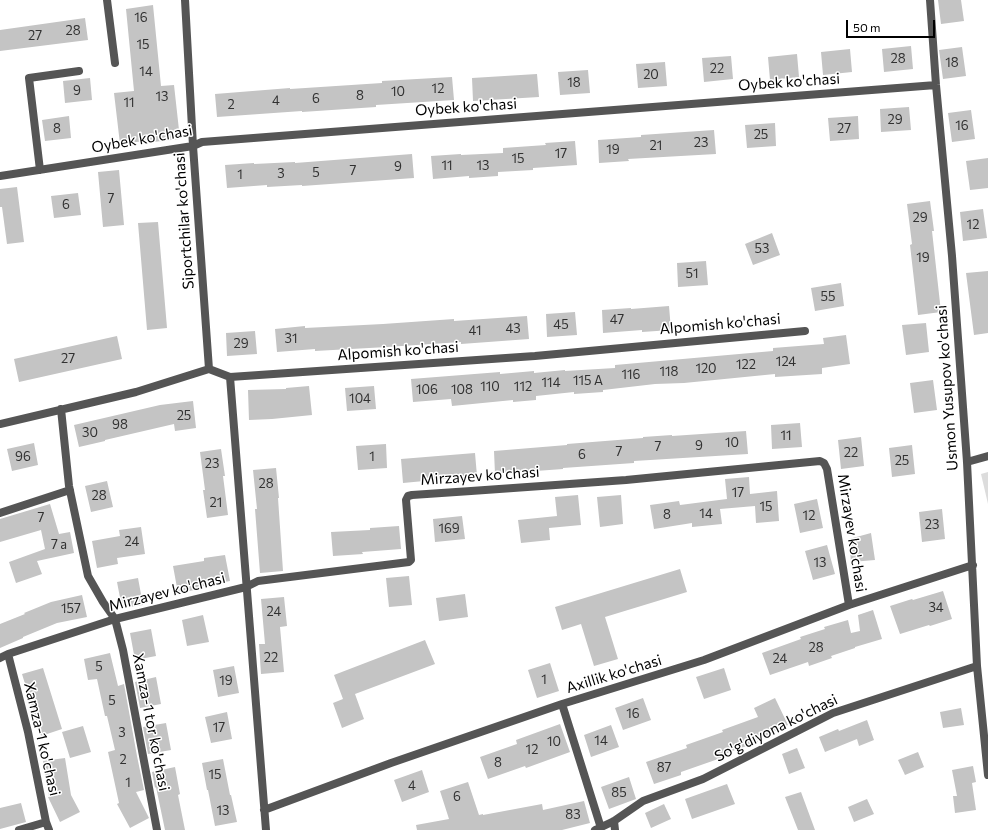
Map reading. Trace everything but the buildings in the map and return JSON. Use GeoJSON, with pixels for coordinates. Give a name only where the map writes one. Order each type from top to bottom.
{"type":"FeatureCollection","features":[{"type":"Feature","properties":{"kind":"street"},"geometry":{"type":"LineString","coordinates":[[107,0],[115,63]]}},
{"type":"Feature","properties":{"kind":"street","name":"Siportchilar ko'chasi"},"geometry":{"type":"LineString","coordinates":[[185,0],[193,146],[209,369]]}},
{"type":"Feature","properties":{"kind":"street","name":"Usmon Yusupov ko'chasi"},"geometry":{"type":"LineString","coordinates":[[930,0],[936,85],[952,256],[967,462],[977,666],[988,775]]}},
{"type":"Feature","properties":{"kind":"street"},"geometry":{"type":"LineString","coordinates":[[40,170],[29,78],[79,71]]}},
{"type":"Feature","properties":{"kind":"street","name":"Oybek ko'chasi"},"geometry":{"type":"LineString","coordinates":[[0,176],[193,146],[202,142],[936,85]]}},
{"type":"Feature","properties":{"kind":"street","name":"Alpomish ko'chasi"},"geometry":{"type":"LineString","coordinates":[[209,369],[230,377],[535,356],[805,331]]}},
{"type":"Feature","properties":{"kind":"street"},"geometry":{"type":"LineString","coordinates":[[0,424],[136,392],[209,369]]}},
{"type":"Feature","properties":{"kind":"street"},"geometry":{"type":"LineString","coordinates":[[230,377],[266,830]]}},
{"type":"Feature","properties":{"kind":"street"},"geometry":{"type":"LineString","coordinates":[[61,409],[70,490],[88,576],[115,619]]}},
{"type":"Feature","properties":{"kind":"street"},"geometry":{"type":"LineString","coordinates":[[967,462],[988,456]]}},
{"type":"Feature","properties":{"kind":"street","name":"Mirzayev ko'chasi"},"geometry":{"type":"LineString","coordinates":[[0,658],[8,654],[115,619],[246,587],[258,581],[410,562],[406,500],[408,496],[412,495],[626,480],[820,460],[824,463],[827,469],[849,605]]}},
{"type":"Feature","properties":{"kind":"street"},"geometry":{"type":"LineString","coordinates":[[0,513],[70,490]]}},
{"type":"Feature","properties":{"kind":"street","name":"Axillik ko'chasi"},"geometry":{"type":"LineString","coordinates":[[264,810],[391,763],[562,704],[704,660],[849,605],[972,565]]}},
{"type":"Feature","properties":{"kind":"street","name":"Xamza-1 tor ko'chasi"},"geometry":{"type":"LineString","coordinates":[[115,619],[123,650],[157,830]]}},
{"type":"Feature","properties":{"kind":"street","name":"Xamza-1 ko'chasi"},"geometry":{"type":"LineString","coordinates":[[8,654],[28,732],[47,826]]}},
{"type":"Feature","properties":{"kind":"street","name":"So'g'diyona ko'chasi"},"geometry":{"type":"LineString","coordinates":[[598,829],[615,826],[644,801],[703,779],[833,713],[977,666]]}},
{"type":"Feature","properties":{"kind":"street"},"geometry":{"type":"LineString","coordinates":[[562,704],[598,829]]}},
{"type":"Feature","properties":{"kind":"street"},"geometry":{"type":"LineString","coordinates":[[19,830],[47,826]]}},
{"type":"Feature","properties":{"kind":"shaded area"},"geometry":{"type":"Polygon","coordinates":[[[988,472],[988,504],[981,474],[988,472]]]}}]}
